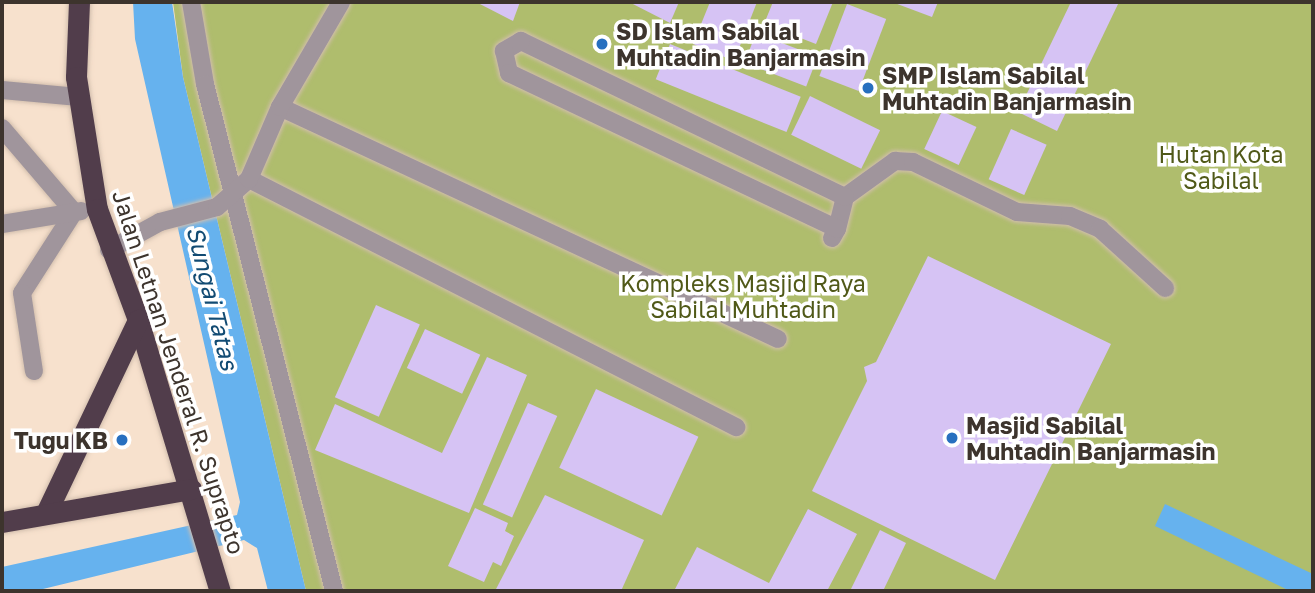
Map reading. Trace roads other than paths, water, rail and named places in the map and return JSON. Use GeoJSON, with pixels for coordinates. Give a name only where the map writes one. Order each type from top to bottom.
{"type":"FeatureCollection","features":[{"type":"Feature","properties":{"kind":"highway","name":"Jalan Letnan Jenderal R. Suprapto"},"geometry":{"type":"LineString","coordinates":[[79,2],[73,27],[79,97],[97,209],[109,250],[138,320],[198,509],[220,591]]}},
{"type":"Feature","properties":{"kind":"highway"},"geometry":{"type":"LineString","coordinates":[[46,513],[138,320]]}},
{"type":"Feature","properties":{"kind":"highway"},"geometry":{"type":"LineString","coordinates":[[2,522],[191,489]]}},
{"type":"Feature","properties":{"kind":"lane"},"geometry":{"type":"LineString","coordinates":[[191,2],[231,193],[334,591]]}},
{"type":"Feature","properties":{"kind":"lane"},"geometry":{"type":"LineString","coordinates":[[109,250],[172,218],[217,208],[249,179],[281,107],[341,2]]}},
{"type":"Feature","properties":{"kind":"lane"},"geometry":{"type":"LineString","coordinates":[[845,197],[521,41],[504,51],[509,73],[834,234],[845,197],[895,161],[914,162],[1017,212],[1070,216],[1100,229],[1165,288]]}},
{"type":"Feature","properties":{"kind":"lane"},"geometry":{"type":"LineString","coordinates":[[2,90],[79,97]]}},
{"type":"Feature","properties":{"kind":"lane"},"geometry":{"type":"LineString","coordinates":[[281,107],[778,339]]}},
{"type":"Feature","properties":{"kind":"lane"},"geometry":{"type":"LineString","coordinates":[[2,128],[74,212]]}},
{"type":"Feature","properties":{"kind":"lane"},"geometry":{"type":"LineString","coordinates":[[249,179],[736,427]]}},
{"type":"Feature","properties":{"kind":"lane"},"geometry":{"type":"LineString","coordinates":[[2,224],[97,209]]}},
{"type":"Feature","properties":{"kind":"lane"},"geometry":{"type":"LineString","coordinates":[[34,370],[22,293],[74,212]]}},
{"type":"Feature","properties":{"kind":"water","name":"Sungai Tatas"},"geometry":{"type":"Polygon","coordinates":[[[133,2],[172,2],[183,77],[306,591],[268,591],[257,548],[244,540],[43,589],[2,591],[2,567],[237,515],[240,502],[135,39],[133,2]]]}},
{"type":"Feature","properties":{"kind":"water"},"geometry":{"type":"Polygon","coordinates":[[[1165,504],[1313,574],[1313,591],[1290,591],[1155,526],[1165,504]]]}},
{"type":"Feature","properties":{"kind":"place","name":"SD Islam Sabilal Muhtadin Banjarmasin"},"geometry":{"type":"Point","coordinates":[602,44]}},
{"type":"Feature","properties":{"kind":"place","name":"SMP Islam Sabilal Muhtadin Banjarmasin"},"geometry":{"type":"Point","coordinates":[868,88]}},
{"type":"Feature","properties":{"kind":"place","name":"Masjid Sabilal Muhtadin Banjarmasin"},"geometry":{"type":"Point","coordinates":[952,438]}},
{"type":"Feature","properties":{"kind":"place","name":"Tugu KB"},"geometry":{"type":"Point","coordinates":[122,440]}},
{"type":"Feature","properties":{"kind":"park label","name":"Hutan Kota Sabilal"},"geometry":{"type":"Point","coordinates":[1221,167]}},
{"type":"Feature","properties":{"kind":"park label","name":"Kompleks Masjid Raya Sabilal Muhtadin"},"geometry":{"type":"Point","coordinates":[743,296]}}]}
